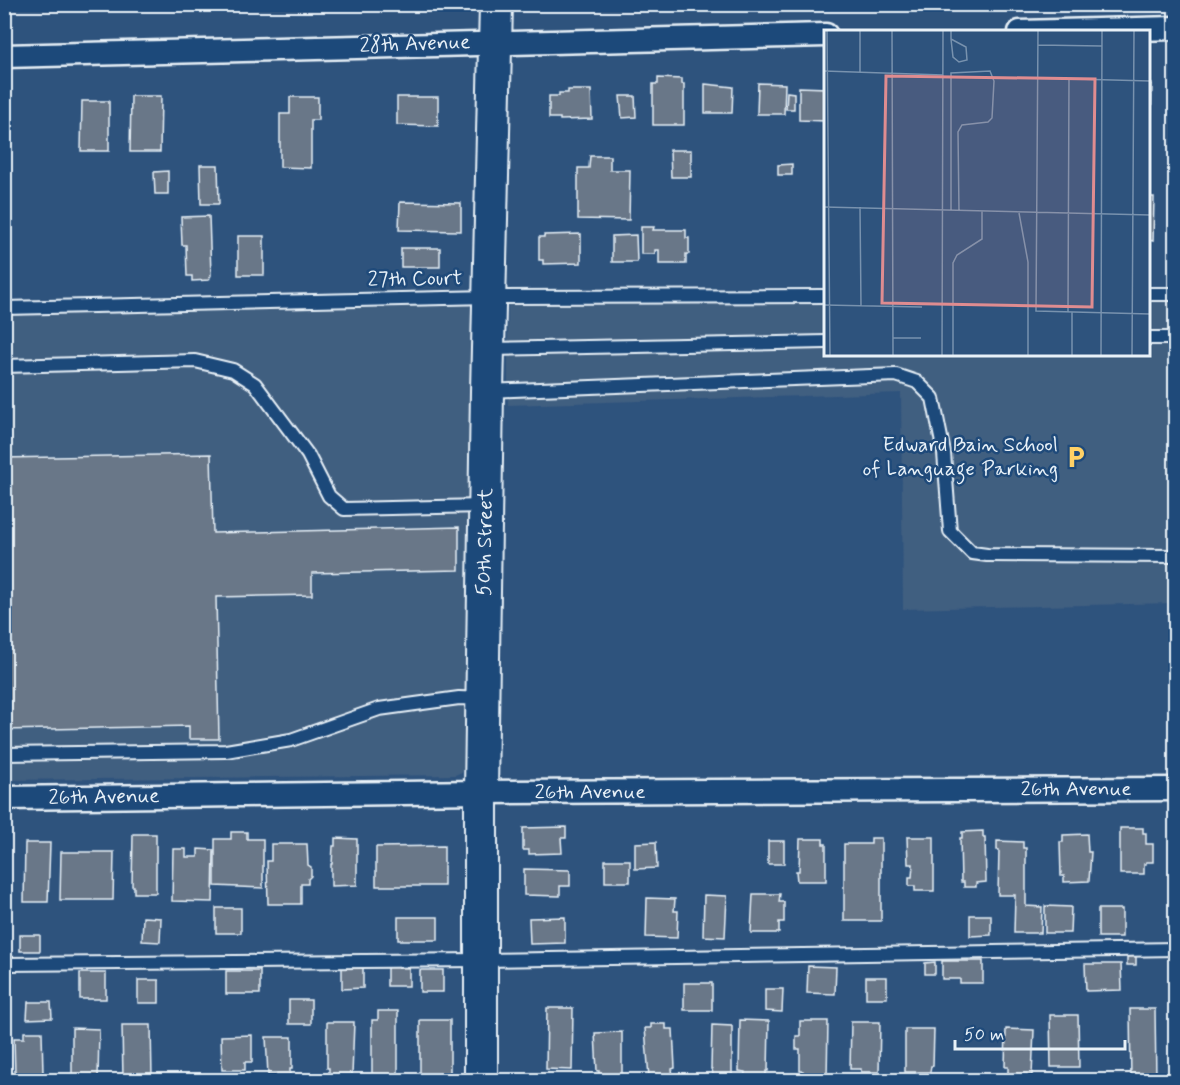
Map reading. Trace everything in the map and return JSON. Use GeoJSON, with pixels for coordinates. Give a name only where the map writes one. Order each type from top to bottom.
{"type":"FeatureCollection","features":[{"type":"Feature","properties":{"kind":"street","name":"50th Street"},"geometry":{"type":"LineString","coordinates":[[481,1080],[481,792],[496,4]]}},
{"type":"Feature","properties":{"kind":"street"},"geometry":{"type":"LineString","coordinates":[[1098,30],[1176,28]]}},
{"type":"Feature","properties":{"kind":"street","name":"28th Avenue"},"geometry":{"type":"LineString","coordinates":[[4,56],[824,35]]}},
{"type":"Feature","properties":{"kind":"street","name":"26th Avenue"},"geometry":{"type":"LineString","coordinates":[[4,798],[481,792],[1176,789]]}},
{"type":"Feature","properties":{"kind":"lane"},"geometry":{"type":"LineString","coordinates":[[1150,294],[1176,294]]}},
{"type":"Feature","properties":{"kind":"lane","name":"27th Court"},"geometry":{"type":"LineString","coordinates":[[4,308],[489,297],[824,296]]}},
{"type":"Feature","properties":{"kind":"lane"},"geometry":{"type":"LineString","coordinates":[[1150,338],[1176,338]]}},
{"type":"Feature","properties":{"kind":"lane"},"geometry":{"type":"LineString","coordinates":[[488,349],[824,342]]}},
{"type":"Feature","properties":{"kind":"lane"},"geometry":{"type":"LineString","coordinates":[[4,366],[195,362],[217,365],[233,370],[255,384],[308,455],[329,496],[344,509],[485,506]]}},
{"type":"Feature","properties":{"kind":"lane"},"geometry":{"type":"LineString","coordinates":[[487,391],[896,375],[916,382],[933,398],[944,453],[950,531],[972,553],[1086,557],[1176,556]]}},
{"type":"Feature","properties":{"kind":"lane"},"geometry":{"type":"LineString","coordinates":[[4,754],[226,751],[291,740],[379,709],[459,698],[483,699]]}},
{"type":"Feature","properties":{"kind":"lane"},"geometry":{"type":"LineString","coordinates":[[4,964],[481,960],[1176,949]]}},
{"type":"Feature","properties":{"kind":"shaded area"},"geometry":{"type":"Polygon","coordinates":[[[1175,294],[1175,603],[903,609],[901,393],[508,405],[508,304],[824,299],[824,356],[1150,356],[1150,295],[1175,294]]]}},
{"type":"Feature","properties":{"kind":"shaded area"},"geometry":{"type":"Polygon","coordinates":[[[473,304],[468,759],[462,772],[455,775],[5,780],[4,313],[473,304]]]}},
{"type":"Feature","properties":{"kind":"building"},"geometry":{"type":"Polygon","coordinates":[[[658,78],[682,79],[684,125],[653,125],[653,84],[658,84],[658,78]]]}},
{"type":"Feature","properties":{"kind":"building"},"geometry":{"type":"Polygon","coordinates":[[[758,83],[785,84],[784,114],[757,114],[758,83]]]}},
{"type":"Feature","properties":{"kind":"building"},"geometry":{"type":"Polygon","coordinates":[[[705,84],[733,87],[732,113],[705,113],[705,84]]]}},
{"type":"Feature","properties":{"kind":"building"},"geometry":{"type":"Polygon","coordinates":[[[1150,84],[1152,84],[1151,132],[1150,84]]]}},
{"type":"Feature","properties":{"kind":"building"},"geometry":{"type":"Polygon","coordinates":[[[799,87],[824,88],[824,121],[799,120],[799,87]]]}},
{"type":"Feature","properties":{"kind":"building"},"geometry":{"type":"Polygon","coordinates":[[[568,90],[591,90],[592,119],[549,118],[549,96],[559,96],[559,93],[568,93],[568,90]]]}},
{"type":"Feature","properties":{"kind":"building"},"geometry":{"type":"Polygon","coordinates":[[[787,92],[794,93],[794,109],[786,109],[787,92]]]}},
{"type":"Feature","properties":{"kind":"building"},"geometry":{"type":"Polygon","coordinates":[[[131,96],[161,96],[160,152],[130,152],[131,96]]]}},
{"type":"Feature","properties":{"kind":"building"},"geometry":{"type":"Polygon","coordinates":[[[620,96],[635,96],[636,117],[622,118],[620,96]]]}},
{"type":"Feature","properties":{"kind":"building"},"geometry":{"type":"Polygon","coordinates":[[[290,97],[318,97],[318,120],[311,120],[311,168],[280,167],[280,114],[290,114],[290,97]]]}},
{"type":"Feature","properties":{"kind":"building"},"geometry":{"type":"Polygon","coordinates":[[[397,97],[438,97],[438,126],[397,125],[397,97]]]}},
{"type":"Feature","properties":{"kind":"building"},"geometry":{"type":"Polygon","coordinates":[[[82,101],[109,101],[109,151],[81,151],[82,101]]]}},
{"type":"Feature","properties":{"kind":"building"},"geometry":{"type":"Polygon","coordinates":[[[670,150],[691,150],[691,177],[671,177],[670,150]]]}},
{"type":"Feature","properties":{"kind":"building"},"geometry":{"type":"Polygon","coordinates":[[[590,156],[610,156],[610,170],[630,170],[629,220],[578,219],[578,168],[589,168],[590,156]]]}},
{"type":"Feature","properties":{"kind":"building"},"geometry":{"type":"Polygon","coordinates":[[[792,164],[792,175],[778,175],[778,165],[792,164]]]}},
{"type":"Feature","properties":{"kind":"building"},"geometry":{"type":"Polygon","coordinates":[[[200,165],[218,165],[219,204],[201,204],[200,165]]]}},
{"type":"Feature","properties":{"kind":"building"},"geometry":{"type":"Polygon","coordinates":[[[168,171],[168,194],[155,194],[154,172],[168,171]]]}},
{"type":"Feature","properties":{"kind":"building"},"geometry":{"type":"Polygon","coordinates":[[[1150,197],[1154,197],[1153,241],[1150,240],[1150,197]]]}},
{"type":"Feature","properties":{"kind":"building"},"geometry":{"type":"Polygon","coordinates":[[[400,202],[461,203],[461,231],[399,230],[400,202]]]}},
{"type":"Feature","properties":{"kind":"building"},"geometry":{"type":"Polygon","coordinates":[[[209,216],[211,275],[209,280],[192,281],[192,276],[187,276],[186,245],[182,245],[181,217],[209,216]]]}},
{"type":"Feature","properties":{"kind":"building"},"geometry":{"type":"Polygon","coordinates":[[[641,227],[654,227],[653,230],[686,230],[686,238],[689,238],[689,254],[686,254],[686,264],[659,264],[659,250],[655,250],[655,254],[641,254],[641,227]]]}},
{"type":"Feature","properties":{"kind":"building"},"geometry":{"type":"Polygon","coordinates":[[[581,234],[581,263],[543,264],[543,260],[539,260],[539,237],[581,234]]]}},
{"type":"Feature","properties":{"kind":"building"},"geometry":{"type":"Polygon","coordinates":[[[636,235],[637,262],[612,262],[612,236],[636,235]]]}},
{"type":"Feature","properties":{"kind":"building"},"geometry":{"type":"Polygon","coordinates":[[[238,236],[264,236],[264,275],[238,275],[238,236]]]}},
{"type":"Feature","properties":{"kind":"building"},"geometry":{"type":"Polygon","coordinates":[[[401,248],[440,248],[440,267],[401,267],[401,248]]]}},
{"type":"Feature","properties":{"kind":"building"},"geometry":{"type":"Polygon","coordinates":[[[211,454],[213,533],[459,527],[459,570],[312,573],[312,595],[216,597],[219,739],[189,739],[189,726],[4,730],[4,458],[211,454]]]}},
{"type":"Feature","properties":{"kind":"building"},"geometry":{"type":"Polygon","coordinates":[[[566,827],[566,838],[561,838],[562,853],[529,854],[529,850],[523,850],[523,828],[566,827]]]}},
{"type":"Feature","properties":{"kind":"building"},"geometry":{"type":"Polygon","coordinates":[[[1120,828],[1143,828],[1143,833],[1146,833],[1146,844],[1153,844],[1153,862],[1144,864],[1144,874],[1120,874],[1120,828]]]}},
{"type":"Feature","properties":{"kind":"building"},"geometry":{"type":"Polygon","coordinates":[[[983,831],[986,882],[976,883],[976,887],[964,887],[964,882],[961,882],[960,838],[962,838],[962,832],[983,831]]]}},
{"type":"Feature","properties":{"kind":"building"},"geometry":{"type":"Polygon","coordinates":[[[231,832],[247,832],[247,839],[263,839],[263,888],[215,886],[215,839],[231,839],[231,832]]]}},
{"type":"Feature","properties":{"kind":"building"},"geometry":{"type":"Polygon","coordinates":[[[133,834],[156,834],[156,893],[134,893],[134,886],[132,886],[133,834]]]}},
{"type":"Feature","properties":{"kind":"building"},"geometry":{"type":"Polygon","coordinates":[[[1087,834],[1088,852],[1091,852],[1089,881],[1064,882],[1064,876],[1061,876],[1060,842],[1063,842],[1063,835],[1087,834]]]}},
{"type":"Feature","properties":{"kind":"building"},"geometry":{"type":"Polygon","coordinates":[[[907,837],[934,837],[934,891],[915,891],[915,886],[909,886],[913,864],[908,864],[907,837]]]}},
{"type":"Feature","properties":{"kind":"building"},"geometry":{"type":"Polygon","coordinates":[[[335,838],[357,839],[357,885],[331,886],[331,864],[335,838]]]}},
{"type":"Feature","properties":{"kind":"building"},"geometry":{"type":"Polygon","coordinates":[[[871,838],[881,838],[881,921],[844,921],[844,844],[871,844],[871,838]]]}},
{"type":"Feature","properties":{"kind":"building"},"geometry":{"type":"Polygon","coordinates":[[[800,839],[823,839],[823,844],[826,844],[826,881],[797,881],[800,839]]]}},
{"type":"Feature","properties":{"kind":"building"},"geometry":{"type":"Polygon","coordinates":[[[768,841],[784,841],[784,864],[768,864],[768,841]]]}},
{"type":"Feature","properties":{"kind":"building"},"geometry":{"type":"Polygon","coordinates":[[[997,841],[1023,842],[1023,848],[1026,848],[1026,906],[1042,907],[1041,933],[1014,933],[1015,895],[998,895],[999,850],[997,850],[997,841]]]}},
{"type":"Feature","properties":{"kind":"building"},"geometry":{"type":"Polygon","coordinates":[[[656,842],[657,868],[635,869],[635,843],[656,842]]]}},
{"type":"Feature","properties":{"kind":"building"},"geometry":{"type":"Polygon","coordinates":[[[25,843],[50,843],[48,902],[24,902],[25,843]]]}},
{"type":"Feature","properties":{"kind":"building"},"geometry":{"type":"Polygon","coordinates":[[[271,844],[307,844],[311,876],[308,884],[301,884],[301,904],[268,904],[267,861],[271,861],[271,844]]]}},
{"type":"Feature","properties":{"kind":"building"},"geometry":{"type":"Polygon","coordinates":[[[444,846],[444,886],[376,886],[376,847],[444,846]]]}},
{"type":"Feature","properties":{"kind":"building"},"geometry":{"type":"Polygon","coordinates":[[[173,849],[186,849],[186,857],[198,857],[198,849],[214,850],[213,902],[172,901],[173,849]]]}},
{"type":"Feature","properties":{"kind":"building"},"geometry":{"type":"Polygon","coordinates":[[[61,852],[114,852],[113,900],[60,900],[61,852]]]}},
{"type":"Feature","properties":{"kind":"building"},"geometry":{"type":"Polygon","coordinates":[[[605,860],[630,860],[630,882],[605,882],[605,860]]]}},
{"type":"Feature","properties":{"kind":"building"},"geometry":{"type":"Polygon","coordinates":[[[524,869],[570,870],[570,886],[560,886],[560,896],[524,895],[524,869]]]}},
{"type":"Feature","properties":{"kind":"building"},"geometry":{"type":"Polygon","coordinates":[[[753,894],[780,894],[779,902],[784,902],[784,922],[779,922],[779,933],[751,933],[753,894]]]}},
{"type":"Feature","properties":{"kind":"building"},"geometry":{"type":"Polygon","coordinates":[[[704,895],[727,896],[725,937],[703,936],[704,895]]]}},
{"type":"Feature","properties":{"kind":"building"},"geometry":{"type":"Polygon","coordinates":[[[647,898],[675,899],[674,911],[678,911],[677,938],[646,937],[647,898]]]}},
{"type":"Feature","properties":{"kind":"building"},"geometry":{"type":"Polygon","coordinates":[[[1045,906],[1071,907],[1070,933],[1045,933],[1045,906]]]}},
{"type":"Feature","properties":{"kind":"building"},"geometry":{"type":"Polygon","coordinates":[[[216,908],[241,908],[241,933],[216,933],[216,908]]]}},
{"type":"Feature","properties":{"kind":"building"},"geometry":{"type":"Polygon","coordinates":[[[1098,909],[1122,909],[1122,937],[1098,937],[1098,909]]]}},
{"type":"Feature","properties":{"kind":"building"},"geometry":{"type":"Polygon","coordinates":[[[970,915],[991,915],[991,935],[970,936],[970,915]]]}},
{"type":"Feature","properties":{"kind":"building"},"geometry":{"type":"Polygon","coordinates":[[[143,917],[161,918],[160,942],[142,941],[143,917]]]}},
{"type":"Feature","properties":{"kind":"building"},"geometry":{"type":"Polygon","coordinates":[[[398,917],[438,917],[438,940],[398,940],[398,917]]]}},
{"type":"Feature","properties":{"kind":"building"},"geometry":{"type":"Polygon","coordinates":[[[565,917],[565,943],[530,944],[529,918],[565,917]]]}},
{"type":"Feature","properties":{"kind":"building"},"geometry":{"type":"Polygon","coordinates":[[[20,935],[40,935],[40,951],[20,951],[20,935]]]}},
{"type":"Feature","properties":{"kind":"building"},"geometry":{"type":"Polygon","coordinates":[[[1127,955],[1136,955],[1136,965],[1127,965],[1127,955]]]}},
{"type":"Feature","properties":{"kind":"building"},"geometry":{"type":"Polygon","coordinates":[[[942,961],[983,961],[983,983],[960,983],[960,979],[942,979],[942,961]]]}},
{"type":"Feature","properties":{"kind":"building"},"geometry":{"type":"Polygon","coordinates":[[[935,962],[935,974],[925,974],[925,963],[935,962]]]}},
{"type":"Feature","properties":{"kind":"building"},"geometry":{"type":"Polygon","coordinates":[[[387,964],[409,964],[409,986],[387,986],[387,964]]]}},
{"type":"Feature","properties":{"kind":"building"},"geometry":{"type":"Polygon","coordinates":[[[1085,964],[1121,964],[1122,990],[1086,991],[1085,964]]]}},
{"type":"Feature","properties":{"kind":"building"},"geometry":{"type":"Polygon","coordinates":[[[363,965],[363,988],[342,989],[342,966],[363,965]]]}},
{"type":"Feature","properties":{"kind":"building"},"geometry":{"type":"Polygon","coordinates":[[[808,966],[836,967],[835,994],[807,993],[808,966]]]}},
{"type":"Feature","properties":{"kind":"building"},"geometry":{"type":"Polygon","coordinates":[[[420,970],[443,970],[443,992],[420,992],[420,970]]]}},
{"type":"Feature","properties":{"kind":"building"},"geometry":{"type":"Polygon","coordinates":[[[226,971],[260,971],[260,994],[226,994],[226,971]]]}},
{"type":"Feature","properties":{"kind":"building"},"geometry":{"type":"Polygon","coordinates":[[[80,973],[106,973],[106,999],[80,999],[80,973]]]}},
{"type":"Feature","properties":{"kind":"building"},"geometry":{"type":"Polygon","coordinates":[[[866,977],[887,977],[887,998],[866,998],[866,977]]]}},
{"type":"Feature","properties":{"kind":"building"},"geometry":{"type":"Polygon","coordinates":[[[138,980],[159,980],[159,1003],[138,1003],[138,980]]]}},
{"type":"Feature","properties":{"kind":"building"},"geometry":{"type":"Polygon","coordinates":[[[684,983],[712,983],[712,1010],[684,1010],[684,983]]]}},
{"type":"Feature","properties":{"kind":"building"},"geometry":{"type":"Polygon","coordinates":[[[765,989],[783,989],[782,1012],[765,1011],[765,989]]]}},
{"type":"Feature","properties":{"kind":"building"},"geometry":{"type":"Polygon","coordinates":[[[289,1000],[311,1000],[311,1024],[289,1024],[289,1000]]]}},
{"type":"Feature","properties":{"kind":"building"},"geometry":{"type":"Polygon","coordinates":[[[28,1002],[51,1002],[52,1018],[27,1019],[28,1002]]]}},
{"type":"Feature","properties":{"kind":"building"},"geometry":{"type":"Polygon","coordinates":[[[547,1008],[573,1008],[572,1070],[546,1069],[547,1008]]]}},
{"type":"Feature","properties":{"kind":"building"},"geometry":{"type":"Polygon","coordinates":[[[1130,1009],[1155,1009],[1156,1080],[1131,1080],[1130,1009]]]}},
{"type":"Feature","properties":{"kind":"building"},"geometry":{"type":"Polygon","coordinates":[[[378,1011],[398,1011],[398,1074],[396,1078],[374,1078],[372,1074],[372,1020],[378,1020],[378,1011]]]}},
{"type":"Feature","properties":{"kind":"building"},"geometry":{"type":"Polygon","coordinates":[[[1050,1015],[1078,1015],[1079,1067],[1051,1067],[1050,1015]]]}},
{"type":"Feature","properties":{"kind":"building"},"geometry":{"type":"Polygon","coordinates":[[[420,1020],[450,1020],[450,1078],[420,1078],[420,1020]]]}},
{"type":"Feature","properties":{"kind":"building"},"geometry":{"type":"Polygon","coordinates":[[[740,1020],[769,1021],[766,1079],[744,1079],[745,1072],[739,1071],[740,1020]]]}},
{"type":"Feature","properties":{"kind":"building"},"geometry":{"type":"Polygon","coordinates":[[[800,1021],[828,1021],[827,1078],[803,1078],[803,1071],[800,1071],[800,1049],[796,1049],[796,1036],[800,1036],[800,1021]]]}},
{"type":"Feature","properties":{"kind":"building"},"geometry":{"type":"Polygon","coordinates":[[[327,1022],[354,1022],[352,1075],[329,1075],[327,1022]]]}},
{"type":"Feature","properties":{"kind":"building"},"geometry":{"type":"Polygon","coordinates":[[[851,1022],[880,1022],[879,1072],[861,1072],[861,1069],[850,1069],[851,1022]]]}},
{"type":"Feature","properties":{"kind":"building"},"geometry":{"type":"Polygon","coordinates":[[[651,1024],[666,1024],[666,1029],[673,1029],[675,1068],[672,1069],[673,1076],[649,1077],[645,1028],[651,1028],[651,1024]]]}},
{"type":"Feature","properties":{"kind":"building"},"geometry":{"type":"Polygon","coordinates":[[[122,1025],[151,1025],[152,1078],[123,1079],[122,1025]]]}},
{"type":"Feature","properties":{"kind":"building"},"geometry":{"type":"Polygon","coordinates":[[[712,1025],[732,1026],[732,1076],[713,1075],[711,1069],[712,1025]]]}},
{"type":"Feature","properties":{"kind":"building"},"geometry":{"type":"Polygon","coordinates":[[[72,1028],[99,1029],[98,1079],[72,1078],[72,1028]]]}},
{"type":"Feature","properties":{"kind":"building"},"geometry":{"type":"Polygon","coordinates":[[[905,1029],[934,1029],[933,1066],[930,1072],[905,1072],[905,1029]]]}},
{"type":"Feature","properties":{"kind":"building"},"geometry":{"type":"Polygon","coordinates":[[[1006,1029],[1034,1030],[1032,1075],[1008,1074],[1008,1067],[1005,1067],[1006,1029]]]}},
{"type":"Feature","properties":{"kind":"building"},"geometry":{"type":"Polygon","coordinates":[[[24,1032],[42,1032],[43,1074],[15,1074],[14,1038],[24,1038],[24,1032]]]}},
{"type":"Feature","properties":{"kind":"building"},"geometry":{"type":"Polygon","coordinates":[[[622,1032],[622,1077],[599,1078],[595,1033],[622,1032]]]}},
{"type":"Feature","properties":{"kind":"building"},"geometry":{"type":"Polygon","coordinates":[[[252,1035],[252,1062],[245,1062],[245,1070],[222,1070],[221,1036],[252,1035]]]}},
{"type":"Feature","properties":{"kind":"building"},"geometry":{"type":"Polygon","coordinates":[[[266,1037],[292,1037],[290,1075],[268,1075],[266,1037]]]}},
{"type":"Feature","properties":{"kind":"place","name":"Edward Bain School of Language Parking"},"geometry":{"type":"Point","coordinates":[1076,457]}}]}
